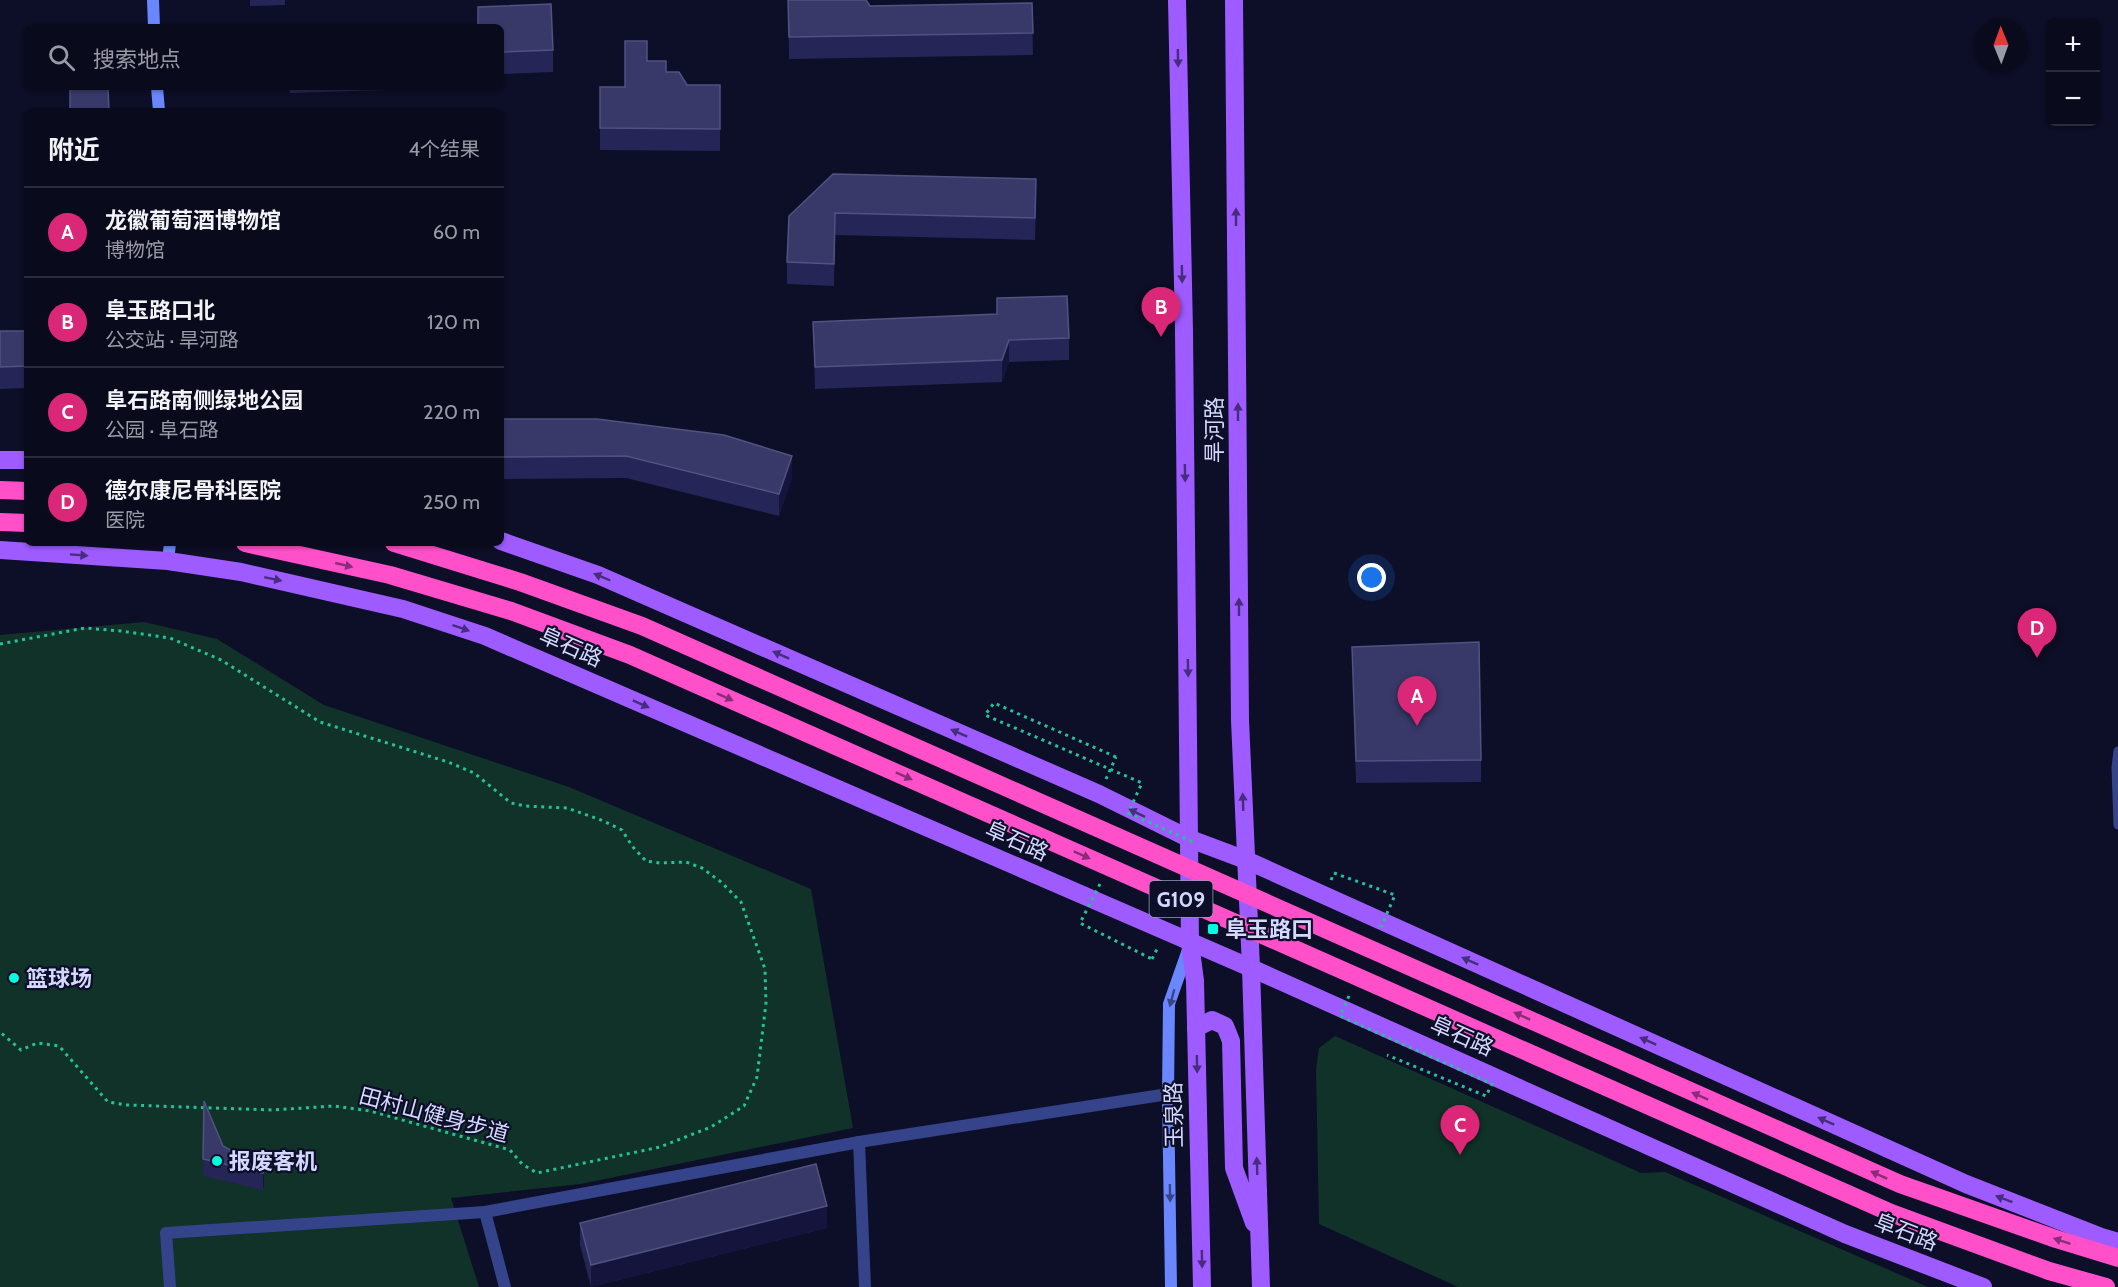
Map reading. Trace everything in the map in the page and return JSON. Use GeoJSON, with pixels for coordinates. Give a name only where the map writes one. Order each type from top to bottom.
{"type":"FeatureCollection","features":[{"type":"Feature","properties":{"kind":"highway"},"geometry":{"type":"LineString","coordinates":[[0,490],[24,491]]}},
{"type":"Feature","properties":{"kind":"highway"},"geometry":{"type":"LineString","coordinates":[[0,522],[24,523]]}},
{"type":"Feature","properties":{"kind":"highway","name":"阜石路"},"geometry":{"type":"LineString","coordinates":[[258,546],[401,578],[511,611],[630,655],[1891,1214],[2049,1271],[2106,1287]]}},
{"type":"Feature","properties":{"kind":"highway","name":"阜石路"},"geometry":{"type":"LineString","coordinates":[[404,546],[520,582],[642,626],[1900,1184],[2056,1239],[2118,1258]]}},
{"type":"Feature","properties":{"kind":"main road","name":"旱河路"},"geometry":{"type":"LineString","coordinates":[[1177,0],[1184,319],[1191,841],[1190,943]]}},
{"type":"Feature","properties":{"kind":"main road","name":"旱河路"},"geometry":{"type":"LineString","coordinates":[[1234,0],[1240,720],[1251,968]]}},
{"type":"Feature","properties":{"kind":"main road"},"geometry":{"type":"LineString","coordinates":[[0,459],[24,460]]}},
{"type":"Feature","properties":{"kind":"main road"},"geometry":{"type":"LineString","coordinates":[[504,542],[598,575],[1099,794],[1191,841],[1245,860],[1965,1184],[2118,1242]]}},
{"type":"Feature","properties":{"kind":"main road","name":"阜石路"},"geometry":{"type":"LineString","coordinates":[[0,550],[169,552],[241,572],[403,609],[484,636],[1251,968],[1845,1234],[1983,1287]]}},
{"type":"Feature","properties":{"kind":"main road","name":"玉泉路"},"geometry":{"type":"LineString","coordinates":[[1190,943],[1195,981],[1202,1287]]}},
{"type":"Feature","properties":{"kind":"main road"},"geometry":{"type":"LineString","coordinates":[[1251,968],[1261,1287]]}},
{"type":"Feature","properties":{"kind":"main road"},"geometry":{"type":"LineString","coordinates":[[1196,1028],[1212,1020],[1224,1026],[1231,1041],[1234,1168],[1259,1239]]}},
{"type":"Feature","properties":{"kind":"street"},"geometry":{"type":"LineString","coordinates":[[153,0],[154,24]]}},
{"type":"Feature","properties":{"kind":"street"},"geometry":{"type":"LineString","coordinates":[[157,90],[159,108]]}},
{"type":"Feature","properties":{"kind":"street"},"geometry":{"type":"LineString","coordinates":[[1171,1287],[1169,1004],[1190,943]]}},
{"type":"Feature","properties":{"kind":"street"},"geometry":{"type":"LineString","coordinates":[[170,1287],[166,1233],[485,1212],[859,1142],[1168,1094]]}},
{"type":"Feature","properties":{"kind":"street"},"geometry":{"type":"LineString","coordinates":[[859,1142],[865,1287]]}},
{"type":"Feature","properties":{"kind":"street"},"geometry":{"type":"LineString","coordinates":[[485,1212],[505,1287]]}},
{"type":"Feature","properties":{"kind":"lane"},"geometry":{"type":"LineString","coordinates":[[2118,751],[2116,767],[2118,825]]}},
{"type":"Feature","properties":{"kind":"path","name":"田村山健身步道"},"geometry":{"type":"LineString","coordinates":[[0,644],[85,628],[170,638],[221,660],[320,722],[448,762],[474,773],[511,803],[567,808],[601,820],[622,830],[632,846],[646,861],[686,862],[702,868],[722,882],[741,902],[765,969],[766,1003],[757,1077],[744,1106],[711,1127],[660,1147],[537,1173],[522,1164],[510,1150],[370,1111],[334,1106],[273,1110],[126,1105],[108,1102],[59,1046],[38,1043],[21,1050],[0,1032]]}},
{"type":"Feature","properties":{"kind":"path"},"geometry":{"type":"LineString","coordinates":[[1099,794],[1116,757],[994,703],[985,715],[1142,783],[1128,813],[1191,841]]}},
{"type":"Feature","properties":{"kind":"path"},"geometry":{"type":"LineString","coordinates":[[1334,873],[1395,895],[1381,927]]}},
{"type":"Feature","properties":{"kind":"path"},"geometry":{"type":"LineString","coordinates":[[1100,884],[1080,923],[1152,959]]}},
{"type":"Feature","properties":{"kind":"path"},"geometry":{"type":"LineString","coordinates":[[1349,996],[1340,1016],[1492,1084],[1486,1096],[1387,1055]]}},
{"type":"Feature","properties":{"kind":"green space"},"geometry":{"type":"Polygon","coordinates":[[[144,622],[217,639],[324,705],[569,787],[811,889],[853,1128],[581,1184],[451,1198],[479,1287],[0,1287],[0,635],[144,622]]]}},
{"type":"Feature","properties":{"kind":"green space"},"geometry":{"type":"Polygon","coordinates":[[[1335,1036],[1641,1173],[1665,1172],[1928,1287],[1458,1287],[1319,1224],[1316,1069],[1319,1048],[1335,1036]]]}},
{"type":"Feature","properties":{"kind":"building"},"geometry":{"type":"Polygon","coordinates":[[[788,0],[866,0],[870,6],[1032,3],[1033,33],[789,37],[788,0]]]}},
{"type":"Feature","properties":{"kind":"building"},"geometry":{"type":"Polygon","coordinates":[[[551,4],[553,50],[504,52],[504,24],[478,24],[478,7],[551,4]]]}},
{"type":"Feature","properties":{"kind":"building"},"geometry":{"type":"Polygon","coordinates":[[[625,41],[647,41],[647,61],[666,61],[666,72],[679,72],[687,85],[720,85],[720,129],[600,128],[600,87],[625,87],[625,41]]]}},
{"type":"Feature","properties":{"kind":"building"},"geometry":{"type":"Polygon","coordinates":[[[70,90],[108,90],[109,108],[70,108],[70,90]]]}},
{"type":"Feature","properties":{"kind":"building"},"geometry":{"type":"Polygon","coordinates":[[[833,174],[1036,179],[1035,218],[835,213],[834,264],[787,262],[789,216],[833,174]]]}},
{"type":"Feature","properties":{"kind":"building"},"geometry":{"type":"Polygon","coordinates":[[[1067,296],[1069,338],[1009,340],[1002,360],[815,367],[813,322],[997,314],[997,298],[1067,296]]]}},
{"type":"Feature","properties":{"kind":"building"},"geometry":{"type":"Polygon","coordinates":[[[0,331],[24,331],[24,366],[0,367],[0,331]]]}},
{"type":"Feature","properties":{"kind":"building"},"geometry":{"type":"Polygon","coordinates":[[[504,419],[597,419],[724,435],[792,456],[779,494],[626,456],[504,457],[504,419]]]}},
{"type":"Feature","properties":{"kind":"building"},"geometry":{"type":"Polygon","coordinates":[[[1479,642],[1481,760],[1356,761],[1352,647],[1479,642]]]}},
{"type":"Feature","properties":{"kind":"building"},"geometry":{"type":"Polygon","coordinates":[[[204,1101],[223,1146],[264,1169],[263,1173],[203,1159],[204,1101]]]}},
{"type":"Feature","properties":{"kind":"building"},"geometry":{"type":"Polygon","coordinates":[[[816,1164],[827,1206],[591,1265],[580,1223],[816,1164]]]}},
{"type":"Feature","properties":{"kind":"place","name":"阜玉路口北"},"geometry":{"type":"Point","coordinates":[1161,337]}},
{"type":"Feature","properties":{"kind":"place","name":"德尔康尼骨科医院"},"geometry":{"type":"Point","coordinates":[2037,658]}},
{"type":"Feature","properties":{"kind":"place","name":"龙徽葡萄酒博物馆"},"geometry":{"type":"Point","coordinates":[1417,726]}},
{"type":"Feature","properties":{"kind":"place","name":"阜玉路口"},"geometry":{"type":"Point","coordinates":[1213,929]}},
{"type":"Feature","properties":{"kind":"place","name":"篮球场"},"geometry":{"type":"Point","coordinates":[14,978]}},
{"type":"Feature","properties":{"kind":"place","name":"阜石路南侧绿地公园"},"geometry":{"type":"Point","coordinates":[1460,1155]}},
{"type":"Feature","properties":{"kind":"place","name":"报废客机"},"geometry":{"type":"Point","coordinates":[217,1161]}}]}
